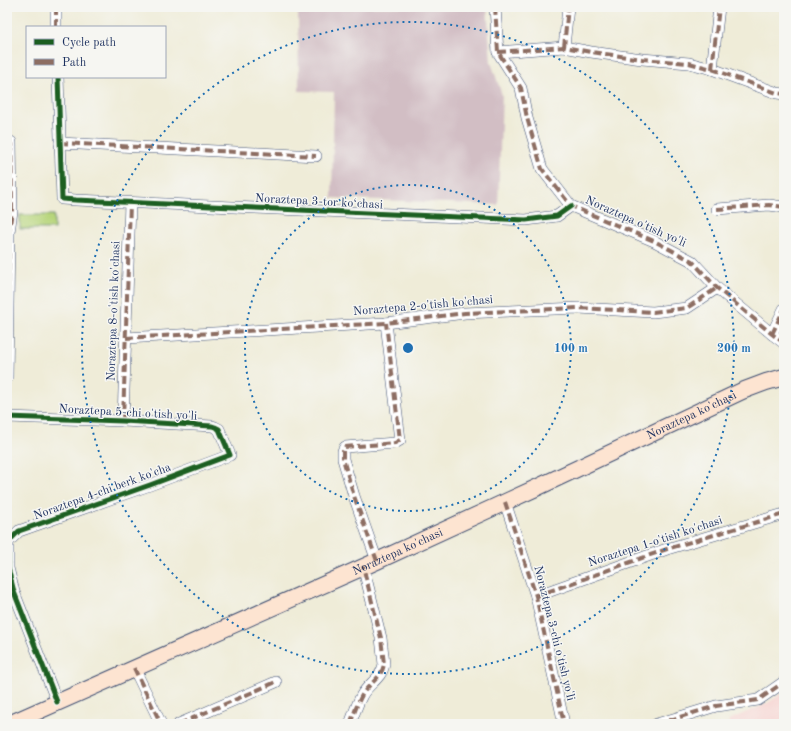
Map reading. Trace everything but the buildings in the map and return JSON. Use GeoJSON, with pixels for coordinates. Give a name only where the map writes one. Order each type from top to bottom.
{"type":"FeatureCollection","features":[{"type":"Feature","properties":{"kind":"main road","name":"Noraztepa ko'chasi"},"geometry":{"type":"LineString","coordinates":[[9,724],[370,564],[742,391],[784,377]]}},
{"type":"Feature","properties":{"kind":"street"},"geometry":{"type":"LineString","coordinates":[[56,7],[56,26]]}},
{"type":"Feature","properties":{"kind":"street"},"geometry":{"type":"LineString","coordinates":[[494,7],[498,52],[564,47],[642,59],[689,63],[712,69],[777,93],[784,94]]}},
{"type":"Feature","properties":{"kind":"street"},"geometry":{"type":"LineString","coordinates":[[564,47],[568,7]]}},
{"type":"Feature","properties":{"kind":"street"},"geometry":{"type":"LineString","coordinates":[[712,69],[719,7]]}},
{"type":"Feature","properties":{"kind":"street","name":"Noraztepa o'tish yo'li"},"geometry":{"type":"LineString","coordinates":[[498,52],[521,88],[527,118],[542,170],[571,206],[654,242],[692,261],[717,288],[784,343]]}},
{"type":"Feature","properties":{"kind":"street"},"geometry":{"type":"LineString","coordinates":[[58,78],[60,143],[316,156]]}},
{"type":"Feature","properties":{"kind":"street"},"geometry":{"type":"LineString","coordinates":[[7,379],[11,142]]}},
{"type":"Feature","properties":{"kind":"street","name":"Noraztepa 3-tor ko‘chasi"},"geometry":{"type":"LineString","coordinates":[[60,143],[62,199],[526,220],[557,216],[571,206]]}},
{"type":"Feature","properties":{"kind":"street","name":"Noraztepa 8-o'tish ko'chasi"},"geometry":{"type":"LineString","coordinates":[[123,421],[130,203]]}},
{"type":"Feature","properties":{"kind":"street"},"geometry":{"type":"LineString","coordinates":[[717,208],[769,205],[784,207]]}},
{"type":"Feature","properties":{"kind":"street","name":"Noraztepa 2-o'tish ko'chasi"},"geometry":{"type":"LineString","coordinates":[[126,338],[386,323],[465,313],[578,308],[653,312],[687,308],[717,288]]}},
{"type":"Feature","properties":{"kind":"street"},"geometry":{"type":"LineString","coordinates":[[772,334],[784,309]]}},
{"type":"Feature","properties":{"kind":"street"},"geometry":{"type":"LineString","coordinates":[[350,724],[365,690],[379,676],[384,664],[370,564],[354,496],[343,459],[343,451],[345,447],[394,443],[400,440],[386,323]]}},
{"type":"Feature","properties":{"kind":"street","name":"Noraztepa 5-chi o'tish yo'li"},"geometry":{"type":"LineString","coordinates":[[7,417],[123,421],[215,427],[219,429],[230,455]]}},
{"type":"Feature","properties":{"kind":"street","name":"Noraztepa 4-chi berk ko'cha"},"geometry":{"type":"LineString","coordinates":[[57,702],[14,592],[8,568],[8,542],[19,531],[230,455]]}},
{"type":"Feature","properties":{"kind":"street","name":"Noraztepa 3-chi o'tish yo'li"},"geometry":{"type":"LineString","coordinates":[[505,502],[536,596],[564,724]]}},
{"type":"Feature","properties":{"kind":"street","name":"Noraztepa 1-o'tish ko'chasi"},"geometry":{"type":"LineString","coordinates":[[536,596],[667,549],[784,514]]}},
{"type":"Feature","properties":{"kind":"street"},"geometry":{"type":"LineString","coordinates":[[134,668],[161,724]]}},
{"type":"Feature","properties":{"kind":"street"},"geometry":{"type":"LineString","coordinates":[[179,724],[276,682]]}},
{"type":"Feature","properties":{"kind":"street"},"geometry":{"type":"LineString","coordinates":[[656,724],[716,706],[758,700],[784,682]]}},
{"type":"Feature","properties":{"kind":"shaded area"},"geometry":{"type":"Polygon","coordinates":[[[298,7],[487,7],[491,62],[502,95],[498,205],[332,198],[334,92],[299,91],[298,7]]]}},
{"type":"Feature","properties":{"kind":"shaded area"},"geometry":{"type":"Polygon","coordinates":[[[784,692],[784,724],[729,724],[729,720],[766,704],[784,692]]]}},
{"type":"Feature","properties":{"kind":"green space"},"geometry":{"type":"Polygon","coordinates":[[[20,215],[54,215],[54,229],[20,229],[20,215]]]}},
{"type":"Feature","properties":{"kind":"marked path"},"geometry":{"type":"LineString","coordinates":[[56,7],[56,26]]}},
{"type":"Feature","properties":{"kind":"marked path"},"geometry":{"type":"LineString","coordinates":[[495,7],[498,52],[521,88],[527,118],[542,169],[571,206],[654,241],[692,261],[717,288],[784,343]]}},
{"type":"Feature","properties":{"kind":"marked path"},"geometry":{"type":"LineString","coordinates":[[564,47],[568,7]]}},
{"type":"Feature","properties":{"kind":"marked path"},"geometry":{"type":"LineString","coordinates":[[712,69],[719,7]]}},
{"type":"Feature","properties":{"kind":"marked path"},"geometry":{"type":"LineString","coordinates":[[498,52],[564,47],[642,59],[689,63],[712,69],[777,93],[784,94]]}},
{"type":"Feature","properties":{"kind":"marked path"},"geometry":{"type":"LineString","coordinates":[[7,379],[9,232],[12,211],[11,142]]}},
{"type":"Feature","properties":{"kind":"marked path"},"geometry":{"type":"LineString","coordinates":[[60,143],[316,156]]}},
{"type":"Feature","properties":{"kind":"marked path"},"geometry":{"type":"LineString","coordinates":[[123,421],[130,203]]}},
{"type":"Feature","properties":{"kind":"marked path"},"geometry":{"type":"LineString","coordinates":[[717,209],[769,205],[784,207]]}},
{"type":"Feature","properties":{"kind":"marked path"},"geometry":{"type":"LineString","coordinates":[[126,338],[386,323],[465,313],[578,308],[653,312],[687,308],[717,288]]}},
{"type":"Feature","properties":{"kind":"marked path"},"geometry":{"type":"LineString","coordinates":[[772,334],[784,309]]}},
{"type":"Feature","properties":{"kind":"marked path"},"geometry":{"type":"LineString","coordinates":[[377,561],[354,496],[343,459],[343,451],[345,447],[395,443],[400,440],[386,323]]}},
{"type":"Feature","properties":{"kind":"marked path"},"geometry":{"type":"LineString","coordinates":[[505,502],[536,596],[564,724]]}},
{"type":"Feature","properties":{"kind":"marked path"},"geometry":{"type":"LineString","coordinates":[[536,596],[667,549],[784,514]]}},
{"type":"Feature","properties":{"kind":"marked path"},"geometry":{"type":"LineString","coordinates":[[350,724],[362,695],[381,673],[384,664],[381,638],[363,566]]}},
{"type":"Feature","properties":{"kind":"marked path"},"geometry":{"type":"LineString","coordinates":[[134,668],[161,724]]}},
{"type":"Feature","properties":{"kind":"marked path"},"geometry":{"type":"LineString","coordinates":[[179,724],[276,682]]}},
{"type":"Feature","properties":{"kind":"marked path"},"geometry":{"type":"LineString","coordinates":[[657,724],[716,706],[758,700],[784,682]]}},
{"type":"Feature","properties":{"kind":"cycle path"},"geometry":{"type":"LineString","coordinates":[[58,78],[62,199],[526,220],[557,216],[571,206]]}},
{"type":"Feature","properties":{"kind":"cycle path"},"geometry":{"type":"LineString","coordinates":[[7,417],[212,426],[219,429],[230,455],[19,531],[8,542],[8,568],[14,592],[57,702]]}}]}
